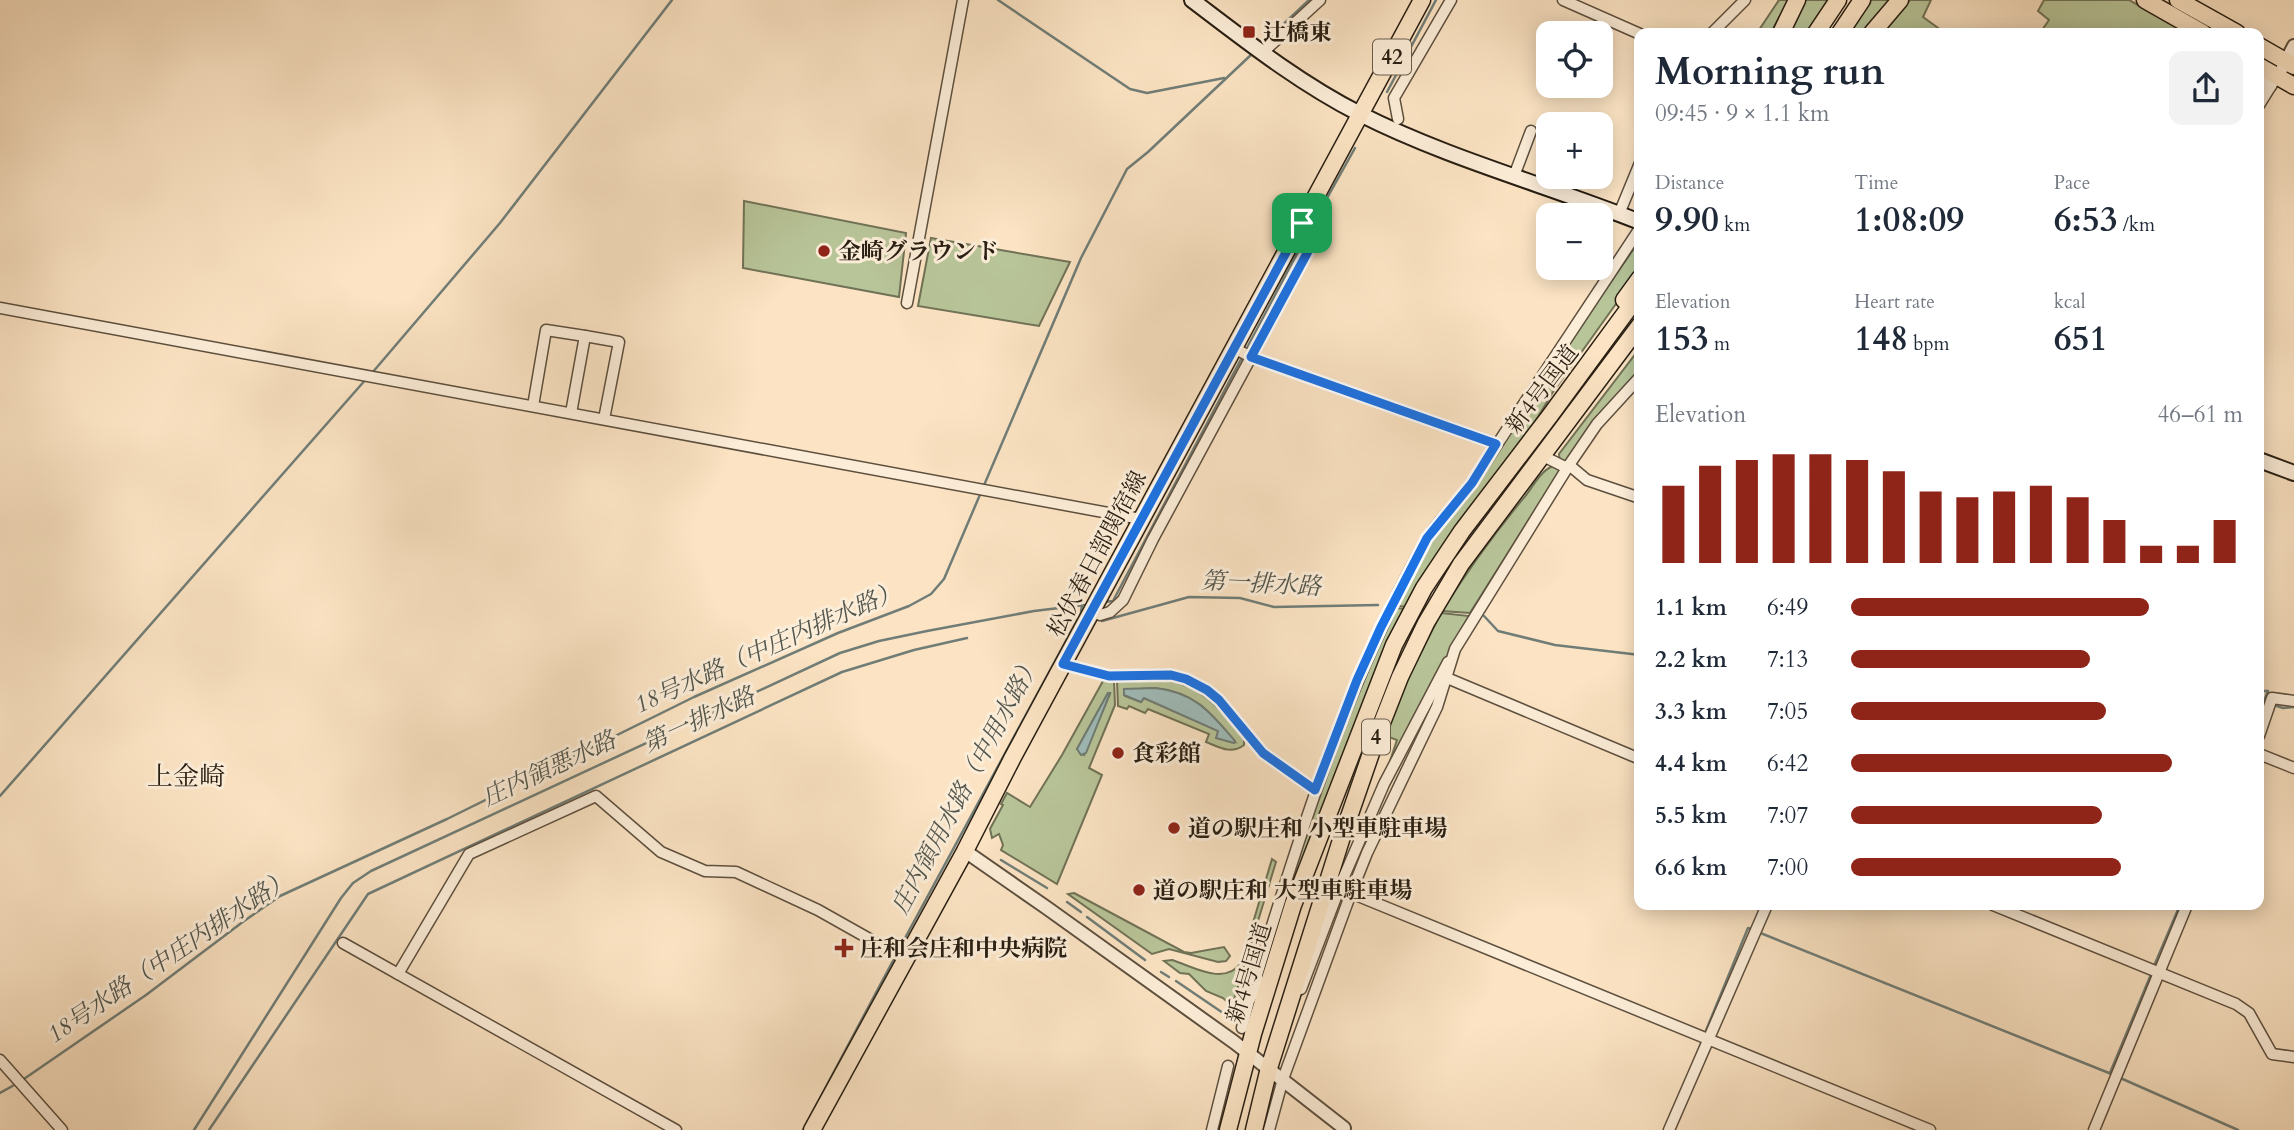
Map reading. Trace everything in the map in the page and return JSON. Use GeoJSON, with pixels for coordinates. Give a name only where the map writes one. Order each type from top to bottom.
{"type":"FeatureCollection","features":[{"type":"Feature","properties":{"kind":"main road"},"geometry":{"type":"LineString","coordinates":[[1192,0],[1298,78],[1361,114],[1444,151],[1634,220]]}},
{"type":"Feature","properties":{"kind":"main road","name":"松伏春日部関宿線"},"geometry":{"type":"LineString","coordinates":[[818,1128],[905,959],[1141,519],[1243,353],[1308,227],[1361,114],[1422,0]]}},
{"type":"Feature","properties":{"kind":"main road"},"geometry":{"type":"LineString","coordinates":[[1783,28],[1797,0]]}},
{"type":"Feature","properties":{"kind":"main road"},"geometry":{"type":"LineString","coordinates":[[1819,28],[1838,0]]}},
{"type":"Feature","properties":{"kind":"main road"},"geometry":{"type":"LineString","coordinates":[[1843,28],[1862,0]]}},
{"type":"Feature","properties":{"kind":"main road"},"geometry":{"type":"LineString","coordinates":[[1876,28],[1900,0]]}},
{"type":"Feature","properties":{"kind":"main road"},"geometry":{"type":"LineString","coordinates":[[2145,0],[2194,28]]}},
{"type":"Feature","properties":{"kind":"main road"},"geometry":{"type":"LineString","coordinates":[[2178,0],[2228,28]]}},
{"type":"Feature","properties":{"kind":"main road"},"geometry":{"type":"LineString","coordinates":[[2264,49],[2290,64]]}},
{"type":"Feature","properties":{"kind":"main road"},"geometry":{"type":"LineString","coordinates":[[2264,71],[2274,81],[2294,86]]}},
{"type":"Feature","properties":{"kind":"main road"},"geometry":{"type":"LineString","coordinates":[[1533,439],[1554,399],[1634,286]]}},
{"type":"Feature","properties":{"kind":"main road","name":"新4号国道"},"geometry":{"type":"LineString","coordinates":[[1228,1130],[1261,990],[1394,645],[1441,562],[1634,301]]}},
{"type":"Feature","properties":{"kind":"main road","name":"新4号国道"},"geometry":{"type":"LineString","coordinates":[[1254,1130],[1269,1068],[1359,785],[1400,677],[1426,623],[1461,564],[1634,333]]}},
{"type":"Feature","properties":{"kind":"main road"},"geometry":{"type":"LineString","coordinates":[[2264,462],[2294,473]]}},
{"type":"Feature","properties":{"kind":"street"},"geometry":{"type":"LineString","coordinates":[[907,303],[963,0]]}},
{"type":"Feature","properties":{"kind":"street"},"geometry":{"type":"LineString","coordinates":[[1262,53],[1320,0]]}},
{"type":"Feature","properties":{"kind":"street"},"geometry":{"type":"LineString","coordinates":[[1398,119],[1394,98],[1451,0]]}},
{"type":"Feature","properties":{"kind":"street"},"geometry":{"type":"LineString","coordinates":[[1563,0],[1634,31]]}},
{"type":"Feature","properties":{"kind":"street"},"geometry":{"type":"LineString","coordinates":[[1717,28],[1745,0]]}},
{"type":"Feature","properties":{"kind":"street"},"geometry":{"type":"LineString","coordinates":[[2264,97],[2290,64],[2294,46]]}},
{"type":"Feature","properties":{"kind":"street"},"geometry":{"type":"LineString","coordinates":[[2264,80],[2274,81]]}},
{"type":"Feature","properties":{"kind":"street"},"geometry":{"type":"LineString","coordinates":[[1514,176],[1531,131]]}},
{"type":"Feature","properties":{"kind":"street"},"geometry":{"type":"LineString","coordinates":[[1619,214],[1634,178]]}},
{"type":"Feature","properties":{"kind":"street"},"geometry":{"type":"LineString","coordinates":[[1242,1028],[1249,1001],[1261,990],[1257,975],[1315,790],[1357,680],[1381,627],[1427,538],[1472,483],[1634,237]]}},
{"type":"Feature","properties":{"kind":"street"},"geometry":{"type":"LineString","coordinates":[[0,308],[1141,519]]}},
{"type":"Feature","properties":{"kind":"street"},"geometry":{"type":"LineString","coordinates":[[533,406],[546,330],[619,342],[604,419]]}},
{"type":"Feature","properties":{"kind":"street"},"geometry":{"type":"LineString","coordinates":[[571,413],[585,336]]}},
{"type":"Feature","properties":{"kind":"street"},"geometry":{"type":"LineString","coordinates":[[1091,611],[1100,615],[1110,612],[1123,600],[1243,353],[1496,444]]}},
{"type":"Feature","properties":{"kind":"street"},"geometry":{"type":"LineString","coordinates":[[1284,1020],[1307,975],[1343,879],[1384,784],[1455,649],[1568,466],[1597,424],[1634,384]]}},
{"type":"Feature","properties":{"kind":"street"},"geometry":{"type":"LineString","coordinates":[[1543,456],[1568,466],[1587,480],[1634,496]]}},
{"type":"Feature","properties":{"kind":"street"},"geometry":{"type":"LineString","coordinates":[[1269,1130],[1283,1079],[1351,893],[1437,707],[1455,649]]}},
{"type":"Feature","properties":{"kind":"street"},"geometry":{"type":"LineString","coordinates":[[1063,664],[1109,676],[1171,675],[1186,679],[1219,700],[1286,776],[1315,790]]}},
{"type":"Feature","properties":{"kind":"street"},"geometry":{"type":"LineString","coordinates":[[1447,678],[1634,756]]}},
{"type":"Feature","properties":{"kind":"street"},"geometry":{"type":"LineString","coordinates":[[2264,721],[2272,698],[2294,701]]}},
{"type":"Feature","properties":{"kind":"street"},"geometry":{"type":"LineString","coordinates":[[2264,756],[2294,768]]}},
{"type":"Feature","properties":{"kind":"street"},"geometry":{"type":"LineString","coordinates":[[398,974],[469,854],[596,796],[661,852],[705,871],[736,872],[818,910],[905,959]]}},
{"type":"Feature","properties":{"kind":"street"},"geometry":{"type":"LineString","coordinates":[[965,851],[1269,1068],[1345,1129]]}},
{"type":"Feature","properties":{"kind":"street"},"geometry":{"type":"LineString","coordinates":[[1351,893],[1930,1130]]}},
{"type":"Feature","properties":{"kind":"street"},"geometry":{"type":"LineString","coordinates":[[1669,1130],[1765,910]]}},
{"type":"Feature","properties":{"kind":"street"},"geometry":{"type":"LineString","coordinates":[[2005,910],[2236,1004],[2249,1013],[2272,1054],[2294,1057]]}},
{"type":"Feature","properties":{"kind":"street"},"geometry":{"type":"LineString","coordinates":[[2094,1130],[2157,971],[2185,910]]}},
{"type":"Feature","properties":{"kind":"street"},"geometry":{"type":"LineString","coordinates":[[343,943],[676,1130]]}},
{"type":"Feature","properties":{"kind":"street"},"geometry":{"type":"LineString","coordinates":[[0,1060],[62,1130]]}},
{"type":"Feature","properties":{"kind":"street"},"geometry":{"type":"LineString","coordinates":[[1212,1130],[1228,1066]]}},
{"type":"Feature","properties":{"kind":"green space"},"geometry":{"type":"Polygon","coordinates":[[[1779,0],[1788,0],[1774,28],[1760,28],[1779,0]]]}},
{"type":"Feature","properties":{"kind":"green space"},"geometry":{"type":"Polygon","coordinates":[[[1804,0],[1828,0],[1809,28],[1791,28],[1804,0]]]}},
{"type":"Feature","properties":{"kind":"green space"},"geometry":{"type":"Polygon","coordinates":[[[1871,0],[1892,0],[1867,28],[1853,28],[1871,0]]]}},
{"type":"Feature","properties":{"kind":"green space"},"geometry":{"type":"Polygon","coordinates":[[[1910,0],[1931,0],[1923,17],[1938,28],[1887,28],[1910,0]]]}},
{"type":"Feature","properties":{"kind":"green space"},"geometry":{"type":"Polygon","coordinates":[[[2044,0],[2129,0],[2178,28],[2043,28],[2049,20],[2038,11],[2044,0]]]}},
{"type":"Feature","properties":{"kind":"green space","name":"金崎グラウンド"},"geometry":{"type":"Polygon","coordinates":[[[744,201],[906,233],[899,297],[743,268],[744,201]]]}},
{"type":"Feature","properties":{"kind":"green space","name":"金崎グラウンド"},"geometry":{"type":"Polygon","coordinates":[[[931,238],[1070,262],[1039,326],[918,306],[931,238]]]}},
{"type":"Feature","properties":{"kind":"green space"},"geometry":{"type":"Polygon","coordinates":[[[1634,248],[1634,278],[1553,392],[1524,440],[1453,530],[1407,607],[1398,606],[1431,540],[1634,248]]]}},
{"type":"Feature","properties":{"kind":"green space"},"geometry":{"type":"Polygon","coordinates":[[[1634,356],[1634,378],[1593,424],[1565,464],[1560,463],[1559,454],[1634,356]]]}},
{"type":"Feature","properties":{"kind":"green space"},"geometry":{"type":"Polygon","coordinates":[[[1553,466],[1561,469],[1470,613],[1442,611],[1504,522],[1545,471],[1553,466]]]}},
{"type":"Feature","properties":{"kind":"green space"},"geometry":{"type":"Polygon","coordinates":[[[1397,608],[1405,609],[1262,983],[1264,959],[1329,766],[1359,690],[1397,608]]]}},
{"type":"Feature","properties":{"kind":"green space"},"geometry":{"type":"Polygon","coordinates":[[[1441,613],[1469,616],[1388,767],[1397,740],[1384,735],[1406,682],[1441,613]]]}},
{"type":"Feature","properties":{"kind":"green space"},"geometry":{"type":"Polygon","coordinates":[[[1156,679],[1185,685],[1207,698],[1225,716],[1244,739],[1244,745],[1230,750],[1220,748],[1206,742],[1209,734],[1148,709],[1145,713],[1129,706],[1127,709],[1118,706],[1117,681],[1156,679]],[[1124,690],[1125,696],[1141,702],[1144,698],[1219,731],[1217,738],[1235,742],[1201,706],[1192,699],[1169,690],[1124,690]]]}},
{"type":"Feature","properties":{"kind":"green space"},"geometry":{"type":"Polygon","coordinates":[[[1103,681],[1114,681],[1115,705],[1089,768],[1102,775],[1057,884],[1001,850],[1003,845],[999,834],[992,838],[990,829],[1007,793],[1030,807],[1103,681]],[[1108,693],[1077,749],[1084,755],[1110,694],[1108,693]]]}},
{"type":"Feature","properties":{"kind":"green space"},"geometry":{"type":"Polygon","coordinates":[[[1272,859],[1276,862],[1233,1003],[1230,1004],[1206,991],[1189,974],[1180,973],[1164,961],[1172,960],[1208,973],[1234,970],[1241,963],[1272,859]]]}},
{"type":"Feature","properties":{"kind":"green space"},"geometry":{"type":"Polygon","coordinates":[[[1074,893],[1184,952],[1224,947],[1230,956],[1226,961],[1218,962],[1169,949],[1152,954],[1068,894],[1074,893]]]}},
{"type":"Feature","properties":{"kind":"water"},"geometry":{"type":"Polygon","coordinates":[[[1155,688],[1192,699],[1210,713],[1234,743],[1216,738],[1218,731],[1144,698],[1141,702],[1124,695],[1124,689],[1155,688]]]}},
{"type":"Feature","properties":{"kind":"water"},"geometry":{"type":"Polygon","coordinates":[[[1108,693],[1086,753],[1081,755],[1077,749],[1108,693]]]}},
{"type":"Feature","properties":{"kind":"waterway"},"geometry":{"type":"LineString","coordinates":[[372,373],[500,223],[672,0]]}},
{"type":"Feature","properties":{"kind":"waterway"},"geometry":{"type":"LineString","coordinates":[[998,0],[1130,89],[1147,93],[1224,78]]}},
{"type":"Feature","properties":{"kind":"waterway","name":"18号水路（中庄内排水路）"},"geometry":{"type":"LineString","coordinates":[[1260,46],[1309,0]]}},
{"type":"Feature","properties":{"kind":"waterway","name":"庄内領悪水路"},"geometry":{"type":"LineString","coordinates":[[1387,92],[1436,0]]}},
{"type":"Feature","properties":{"kind":"waterway","name":"18号水路（中庄内排水路）"},"geometry":{"type":"LineString","coordinates":[[21,1081],[146,995],[280,896],[447,819],[694,697],[838,633],[909,606],[931,594],[944,579],[1081,258],[1127,169],[1253,53]]}},
{"type":"Feature","properties":{"kind":"waterway","name":"庄内領悪水路"},"geometry":{"type":"LineString","coordinates":[[1312,225],[1355,148]]}},
{"type":"Feature","properties":{"kind":"waterway","name":"庄内領悪水路"},"geometry":{"type":"LineString","coordinates":[[1104,602],[1113,601],[1309,231]]}},
{"type":"Feature","properties":{"kind":"waterway"},"geometry":{"type":"LineString","coordinates":[[0,796],[367,378]]}},
{"type":"Feature","properties":{"kind":"waterway","name":"第一排水路"},"geometry":{"type":"LineString","coordinates":[[1102,621],[1189,597],[1240,598],[1274,607],[1378,605]]}},
{"type":"Feature","properties":{"kind":"waterway","name":"庄内領用水路（中用水路）"},"geometry":{"type":"LineString","coordinates":[[898,951],[1081,613],[1082,605]]}},
{"type":"Feature","properties":{"kind":"waterway","name":"庄内領悪水路"},"geometry":{"type":"LineString","coordinates":[[194,1130],[341,898],[353,883],[371,871],[840,653],[927,631],[1034,611],[1084,605]]}},
{"type":"Feature","properties":{"kind":"waterway","name":"第一排水路"},"geometry":{"type":"LineString","coordinates":[[1484,616],[1498,631],[1555,645],[1634,654]]}},
{"type":"Feature","properties":{"kind":"waterway","name":"第一排水路"},"geometry":{"type":"LineString","coordinates":[[209,1130],[368,894],[842,672],[914,650],[967,638]]}},
{"type":"Feature","properties":{"kind":"waterway","name":"第一排水路"},"geometry":{"type":"LineString","coordinates":[[2264,691],[2268,691],[2264,701]]}},
{"type":"Feature","properties":{"kind":"waterway","name":"第一排水路"},"geometry":{"type":"LineString","coordinates":[[2274,705],[2294,707]]}},
{"type":"Feature","properties":{"kind":"waterway"},"geometry":{"type":"LineString","coordinates":[[1001,860],[1047,888]]}},
{"type":"Feature","properties":{"kind":"waterway"},"geometry":{"type":"LineString","coordinates":[[1067,902],[1081,912]]}},
{"type":"Feature","properties":{"kind":"waterway"},"geometry":{"type":"LineString","coordinates":[[2154,966],[2178,910]]}},
{"type":"Feature","properties":{"kind":"waterway"},"geometry":{"type":"LineString","coordinates":[[1087,917],[1145,960]]}},
{"type":"Feature","properties":{"kind":"waterway"},"geometry":{"type":"LineString","coordinates":[[1705,1033],[1748,928],[2109,1073],[2238,1130]]}},
{"type":"Feature","properties":{"kind":"waterway","name":"庄内領用水路（中用水路）"},"geometry":{"type":"LineString","coordinates":[[803,1130],[895,957]]}},
{"type":"Feature","properties":{"kind":"waterway"},"geometry":{"type":"LineString","coordinates":[[1161,972],[1169,977]]}},
{"type":"Feature","properties":{"kind":"waterway"},"geometry":{"type":"LineString","coordinates":[[2110,1073],[2152,972]]}},
{"type":"Feature","properties":{"kind":"waterway"},"geometry":{"type":"LineString","coordinates":[[1176,981],[1226,1015]]}},
{"type":"Feature","properties":{"kind":"waterway"},"geometry":{"type":"LineString","coordinates":[[1691,1069],[1703,1039]]}},
{"type":"Feature","properties":{"kind":"waterway","name":"18号水路（中庄内排水路）"},"geometry":{"type":"LineString","coordinates":[[0,1093],[16,1084]]}},
{"type":"Feature","properties":{"kind":"place","name":"辻橋東"},"geometry":{"type":"Point","coordinates":[1249,32]}},
{"type":"Feature","properties":{"kind":"place","name":"金崎グラウンド"},"geometry":{"type":"Point","coordinates":[824,251]}},
{"type":"Feature","properties":{"kind":"place","name":"食彩館"},"geometry":{"type":"Point","coordinates":[1118,753]}},
{"type":"Feature","properties":{"kind":"place","name":"道の駅庄和 小型車駐車場"},"geometry":{"type":"Point","coordinates":[1174,828]}},
{"type":"Feature","properties":{"kind":"place","name":"道の駅庄和 大型車駐車場"},"geometry":{"type":"Point","coordinates":[1139,890]}},
{"type":"Feature","properties":{"kind":"place","name":"庄和会庄和中央病院"},"geometry":{"type":"Point","coordinates":[844,948]}},
{"type":"Feature","properties":{"kind":"district","name":"上金崎"},"geometry":{"type":"Point","coordinates":[186,776]}},
{"type":"Feature","properties":{"kind":"route"},"geometry":{"type":"LineString","coordinates":[[1302,223],[1318,233],[1251,357],[1496,444],[1472,483],[1427,538],[1357,680],[1315,790],[1263,753],[1219,700],[1186,679],[1171,675],[1097,675],[1063,664],[1302,223]]}}]}
